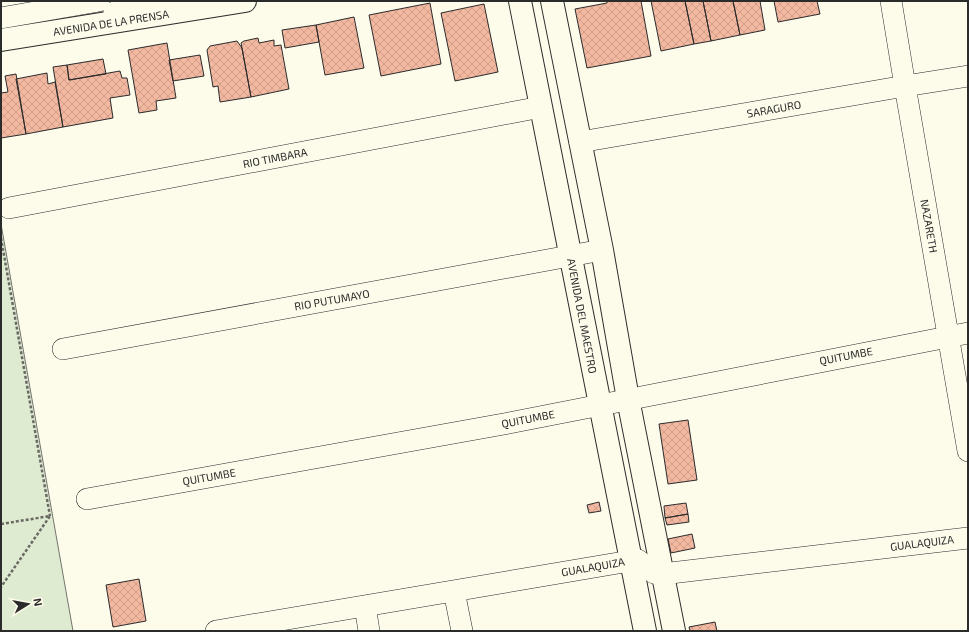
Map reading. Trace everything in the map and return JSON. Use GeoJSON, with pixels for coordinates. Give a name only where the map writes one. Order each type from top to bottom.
{"type":"FeatureCollection","features":[{"type":"Feature","properties":{"kind":"main road","name":"AVENIDA DE LA PRENSA"},"geometry":{"type":"LineString","coordinates":[[1,40],[245,1]]}},
{"type":"Feature","properties":{"kind":"main road","name":"AVENIDA DEL MAESTRO"},"geometry":{"type":"LineString","coordinates":[[520,1],[645,631]]}},
{"type":"Feature","properties":{"kind":"main road"},"geometry":{"type":"LineString","coordinates":[[552,1],[602,250],[628,399],[674,631]]}},
{"type":"Feature","properties":{"kind":"street"},"geometry":{"type":"LineString","coordinates":[[1,18],[99,1]]}},
{"type":"Feature","properties":{"kind":"street"},"geometry":{"type":"LineString","coordinates":[[1,33],[171,1]]}},
{"type":"Feature","properties":{"kind":"street","name":"NAZARETH"},"geometry":{"type":"LineString","coordinates":[[891,1],[968,451]]}},
{"type":"Feature","properties":{"kind":"street","name":"SARAGURO"},"geometry":{"type":"LineString","coordinates":[[580,142],[968,76]]}},
{"type":"Feature","properties":{"kind":"street","name":"RIO TIMBARA"},"geometry":{"type":"LineString","coordinates":[[9,208],[541,107]]}},
{"type":"Feature","properties":{"kind":"street","name":"RIO PUTUMAYO"},"geometry":{"type":"LineString","coordinates":[[63,349],[602,250]]}},
{"type":"Feature","properties":{"kind":"street","name":"QUITUMBE"},"geometry":{"type":"LineString","coordinates":[[87,499],[509,423],[968,333]]}},
{"type":"Feature","properties":{"kind":"street","name":"GUALAQUIZA"},"geometry":{"type":"LineString","coordinates":[[216,631],[630,560],[638,560],[654,573],[662,574],[968,538]]}},
{"type":"Feature","properties":{"kind":"street"},"geometry":{"type":"LineString","coordinates":[[454,591],[462,631]]}},
{"type":"Feature","properties":{"kind":"street"},"geometry":{"type":"LineString","coordinates":[[365,606],[369,631]]}},
{"type":"Feature","properties":{"kind":"path"},"geometry":{"type":"LineString","coordinates":[[1,238],[50,516],[1,587]]}},
{"type":"Feature","properties":{"kind":"path"},"geometry":{"type":"LineString","coordinates":[[1,524],[50,516]]}},
{"type":"Feature","properties":{"kind":"green space"},"geometry":{"type":"Polygon","coordinates":[[[1,224],[73,631],[1,631],[1,224]]]}},
{"type":"Feature","properties":{"kind":"building"},"geometry":{"type":"Polygon","coordinates":[[[607,1],[641,1],[651,56],[587,68],[575,9],[607,3],[607,1]]]}},
{"type":"Feature","properties":{"kind":"building"},"geometry":{"type":"Polygon","coordinates":[[[651,1],[685,1],[694,44],[661,51],[651,1]]]}},
{"type":"Feature","properties":{"kind":"building"},"geometry":{"type":"Polygon","coordinates":[[[685,1],[703,1],[711,41],[694,44],[685,1]]]}},
{"type":"Feature","properties":{"kind":"building"},"geometry":{"type":"Polygon","coordinates":[[[703,1],[733,1],[740,35],[711,41],[703,1]]]}},
{"type":"Feature","properties":{"kind":"building"},"geometry":{"type":"Polygon","coordinates":[[[733,1],[760,1],[765,30],[740,35],[733,1]]]}},
{"type":"Feature","properties":{"kind":"building"},"geometry":{"type":"Polygon","coordinates":[[[774,1],[817,1],[820,14],[778,22],[774,1]]]}},
{"type":"Feature","properties":{"kind":"building"},"geometry":{"type":"Polygon","coordinates":[[[430,3],[441,64],[381,76],[369,15],[430,3]]]}},
{"type":"Feature","properties":{"kind":"building"},"geometry":{"type":"Polygon","coordinates":[[[484,4],[498,72],[455,81],[441,13],[484,4]]]}},
{"type":"Feature","properties":{"kind":"building"},"geometry":{"type":"Polygon","coordinates":[[[354,17],[364,68],[325,75],[316,25],[354,17]]]}},
{"type":"Feature","properties":{"kind":"building"},"geometry":{"type":"Polygon","coordinates":[[[316,25],[319,42],[285,48],[282,30],[316,25]]]}},
{"type":"Feature","properties":{"kind":"building"},"geometry":{"type":"Polygon","coordinates":[[[258,38],[259,43],[274,40],[274,46],[281,45],[289,89],[251,97],[241,43],[258,38]]]}},
{"type":"Feature","properties":{"kind":"building"},"geometry":{"type":"Polygon","coordinates":[[[237,41],[242,48],[251,97],[220,102],[218,86],[213,87],[207,50],[210,46],[237,41]]]}},
{"type":"Feature","properties":{"kind":"building"},"geometry":{"type":"Polygon","coordinates":[[[167,43],[176,98],[156,101],[157,110],[139,113],[128,50],[167,43]]]}},
{"type":"Feature","properties":{"kind":"building"},"geometry":{"type":"Polygon","coordinates":[[[200,55],[204,76],[173,81],[169,60],[200,55]]]}},
{"type":"Feature","properties":{"kind":"building"},"geometry":{"type":"Polygon","coordinates":[[[103,59],[106,74],[69,80],[67,65],[103,59]]]}},
{"type":"Feature","properties":{"kind":"building"},"geometry":{"type":"Polygon","coordinates":[[[67,65],[69,80],[120,71],[122,78],[127,78],[130,95],[110,98],[113,118],[63,127],[53,67],[67,65]]]}},
{"type":"Feature","properties":{"kind":"building"},"geometry":{"type":"Polygon","coordinates":[[[47,73],[48,84],[55,82],[63,127],[26,134],[16,79],[47,73]]]}},
{"type":"Feature","properties":{"kind":"building"},"geometry":{"type":"Polygon","coordinates":[[[16,74],[26,134],[1,138],[1,93],[8,92],[5,76],[16,74]]]}},
{"type":"Feature","properties":{"kind":"building"},"geometry":{"type":"Polygon","coordinates":[[[688,420],[697,480],[668,484],[659,424],[688,420]]]}},
{"type":"Feature","properties":{"kind":"building"},"geometry":{"type":"Polygon","coordinates":[[[599,502],[601,511],[589,513],[587,505],[599,502]]]}},
{"type":"Feature","properties":{"kind":"building"},"geometry":{"type":"Polygon","coordinates":[[[686,503],[688,514],[665,518],[664,506],[686,503]]]}},
{"type":"Feature","properties":{"kind":"building"},"geometry":{"type":"Polygon","coordinates":[[[688,514],[689,522],[667,525],[665,518],[688,514]]]}},
{"type":"Feature","properties":{"kind":"building"},"geometry":{"type":"Polygon","coordinates":[[[692,534],[695,548],[671,553],[668,539],[692,534]]]}},
{"type":"Feature","properties":{"kind":"building"},"geometry":{"type":"Polygon","coordinates":[[[139,579],[146,621],[113,627],[106,585],[139,579]]]}},
{"type":"Feature","properties":{"kind":"building"},"geometry":{"type":"Polygon","coordinates":[[[715,622],[717,631],[690,631],[689,627],[715,622]]]}}]}
